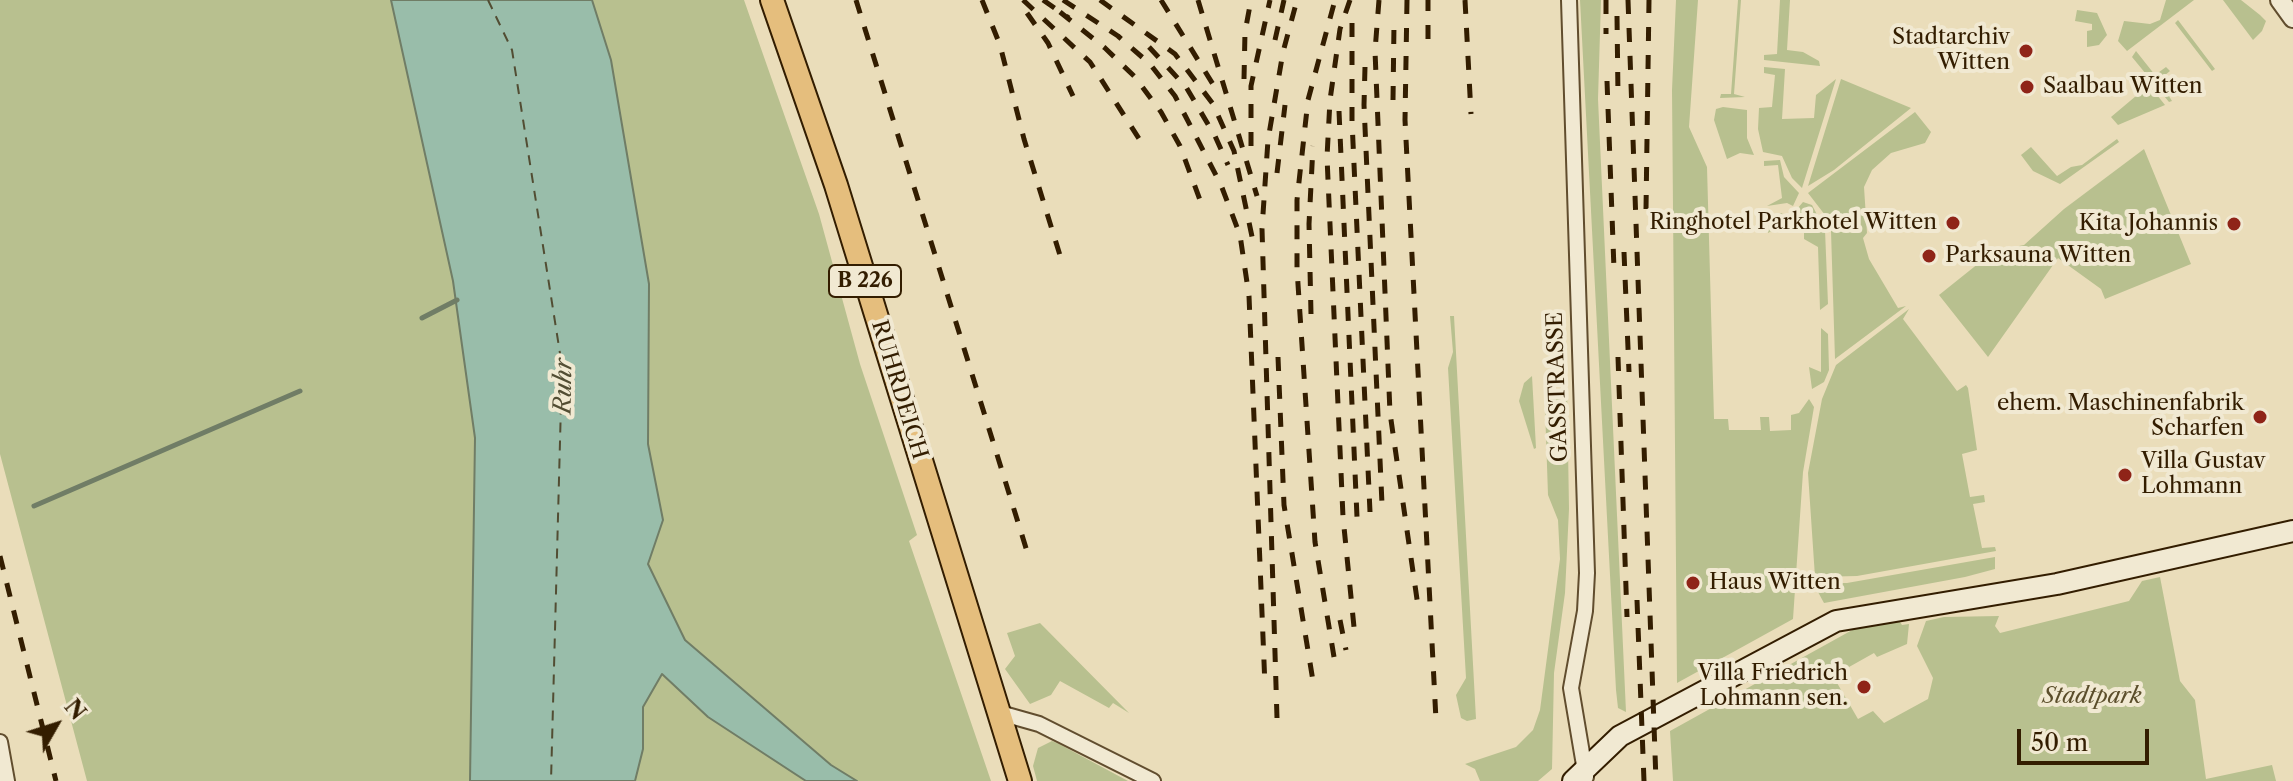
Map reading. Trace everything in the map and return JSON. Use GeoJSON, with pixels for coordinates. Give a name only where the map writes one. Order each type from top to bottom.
{"type":"FeatureCollection","features":[{"type":"Feature","properties":{"kind":"main road","name":"RUHRDEICH"},"geometry":{"type":"LineString","coordinates":[[772,0],[836,185],[1020,781]]}},
{"type":"Feature","properties":{"kind":"main road"},"geometry":{"type":"LineString","coordinates":[[1581,777],[1620,736],[1836,621],[2110,573],[2140,563],[2263,540],[2293,531]]}},
{"type":"Feature","properties":{"kind":"street","name":"GASSTRASSE"},"geometry":{"type":"LineString","coordinates":[[1569,0],[1587,573],[1585,611],[1571,688],[1581,777]]}},
{"type":"Feature","properties":{"kind":"street"},"geometry":{"type":"LineString","coordinates":[[2280,0],[2293,18]]}},
{"type":"Feature","properties":{"kind":"street"},"geometry":{"type":"LineString","coordinates":[[1000,713],[1039,724],[1153,781]]}},
{"type":"Feature","properties":{"kind":"street"},"geometry":{"type":"LineString","coordinates":[[0,742],[7,781]]}},
{"type":"Feature","properties":{"kind":"green space"},"geometry":{"type":"Polygon","coordinates":[[[0,0],[391,0],[453,281],[475,438],[470,781],[87,781],[0,454],[0,0]]]}},
{"type":"Feature","properties":{"kind":"green space"},"geometry":{"type":"Polygon","coordinates":[[[592,0],[744,0],[819,214],[860,364],[917,535],[909,541],[991,781],[857,781],[831,765],[685,640],[648,564],[663,520],[648,444],[649,284],[611,60],[592,0]]]}},
{"type":"Feature","properties":{"kind":"green space"},"geometry":{"type":"Polygon","coordinates":[[[1580,0],[1601,0],[1598,99],[1626,712],[1618,708],[1616,690],[1580,0]]]}},
{"type":"Feature","properties":{"kind":"green space"},"geometry":{"type":"Polygon","coordinates":[[[1676,0],[1698,0],[1689,127],[1707,167],[1714,419],[1728,419],[1729,430],[1761,430],[1760,417],[1769,417],[1770,431],[1791,430],[1791,415],[1799,413],[1809,399],[1814,407],[1803,472],[1793,619],[1677,683],[1672,90],[1676,0]]]}},
{"type":"Feature","properties":{"kind":"green space"},"geometry":{"type":"Polygon","coordinates":[[[1738,0],[1741,0],[1734,94],[1745,97],[1720,98],[1721,94],[1731,94],[1738,0]]]}},
{"type":"Feature","properties":{"kind":"green space"},"geometry":{"type":"Polygon","coordinates":[[[1780,0],[1790,0],[1787,50],[1803,52],[1819,61],[1820,66],[1764,60],[1764,55],[1777,54],[1780,0]]]}},
{"type":"Feature","properties":{"kind":"green space"},"geometry":{"type":"Polygon","coordinates":[[[2166,0],[2194,0],[2127,51],[2118,41],[2124,21],[2150,24],[2160,20],[2166,0]]]}},
{"type":"Feature","properties":{"kind":"green space"},"geometry":{"type":"Polygon","coordinates":[[[2223,0],[2241,0],[2266,21],[2253,40],[2223,0]]]}},
{"type":"Feature","properties":{"kind":"green space"},"geometry":{"type":"Polygon","coordinates":[[[2077,10],[2097,13],[2107,35],[2099,45],[2087,47],[2087,31],[2092,30],[2092,24],[2075,21],[2077,10]]]}},
{"type":"Feature","properties":{"kind":"green space"},"geometry":{"type":"Polygon","coordinates":[[[2178,20],[2215,69],[2212,71],[2175,23],[2178,20]]]}},
{"type":"Feature","properties":{"kind":"green space"},"geometry":{"type":"Polygon","coordinates":[[[2136,51],[2155,75],[2166,67],[2170,71],[2159,80],[2172,101],[2169,102],[2132,57],[2136,51]]]}},
{"type":"Feature","properties":{"kind":"green space"},"geometry":{"type":"Polygon","coordinates":[[[1764,67],[1785,69],[1782,119],[1814,118],[1816,95],[1836,79],[1802,188],[1792,178],[1782,156],[1763,152],[1758,129],[1759,108],[1772,107],[1775,75],[1764,73],[1764,67]]]}},
{"type":"Feature","properties":{"kind":"green space"},"geometry":{"type":"Polygon","coordinates":[[[1841,79],[1911,108],[1834,170],[1808,186],[1841,79]]]}},
{"type":"Feature","properties":{"kind":"green space"},"geometry":{"type":"Polygon","coordinates":[[[2149,85],[2165,105],[2118,125],[2111,117],[2149,85]]]}},
{"type":"Feature","properties":{"kind":"green space"},"geometry":{"type":"Polygon","coordinates":[[[1716,109],[1747,110],[1747,138],[1754,155],[1740,153],[1727,159],[1714,120],[1716,109]]]}},
{"type":"Feature","properties":{"kind":"green space"},"geometry":{"type":"Polygon","coordinates":[[[1915,112],[1931,132],[1925,143],[1891,153],[1872,170],[1864,187],[1867,233],[1863,238],[1869,259],[1898,308],[1906,306],[1835,359],[1831,231],[1825,215],[1808,193],[1915,112]]]}},
{"type":"Feature","properties":{"kind":"green space"},"geometry":{"type":"Polygon","coordinates":[[[2117,139],[2119,142],[2060,184],[2033,171],[2021,155],[2031,147],[2057,176],[2071,167],[2082,165],[2117,139]]]}},
{"type":"Feature","properties":{"kind":"green space"},"geometry":{"type":"Polygon","coordinates":[[[2144,149],[2191,264],[2105,299],[2101,289],[2058,258],[1988,357],[1939,295],[1994,251],[2024,245],[2064,209],[2144,149]]]}},
{"type":"Feature","properties":{"kind":"green space"},"geometry":{"type":"Polygon","coordinates":[[[1780,160],[1784,177],[1799,193],[1793,206],[1787,203],[1767,206],[1782,198],[1778,165],[1764,166],[1764,161],[1780,160]]]}},
{"type":"Feature","properties":{"kind":"green space"},"geometry":{"type":"Polygon","coordinates":[[[1803,202],[1812,205],[1825,230],[1828,304],[1820,310],[1818,247],[1804,239],[1804,219],[1797,209],[1803,202]]]}},
{"type":"Feature","properties":{"kind":"green space"},"geometry":{"type":"Polygon","coordinates":[[[1781,213],[1792,219],[1768,233],[1769,221],[1781,213]]]}},
{"type":"Feature","properties":{"kind":"green space"},"geometry":{"type":"Polygon","coordinates":[[[1909,309],[1903,319],[1957,391],[1966,385],[1968,388],[1977,450],[1962,454],[1970,497],[1984,495],[1985,502],[1973,504],[1982,548],[1995,547],[1996,551],[1857,576],[1815,577],[1808,473],[1822,399],[1836,365],[1909,309]]]}},
{"type":"Feature","properties":{"kind":"green space"},"geometry":{"type":"Polygon","coordinates":[[[1450,316],[1454,316],[1476,719],[1467,721],[1461,718],[1456,695],[1466,678],[1448,368],[1453,352],[1450,316]]]}},
{"type":"Feature","properties":{"kind":"green space"},"geometry":{"type":"Polygon","coordinates":[[[1821,328],[1828,334],[1829,370],[1824,382],[1812,389],[1809,367],[1821,372],[1821,328]]]}},
{"type":"Feature","properties":{"kind":"green space"},"geometry":{"type":"Polygon","coordinates":[[[1532,376],[1534,449],[1519,401],[1524,383],[1532,376]]]}},
{"type":"Feature","properties":{"kind":"green space"},"geometry":{"type":"Polygon","coordinates":[[[1567,387],[1569,509],[1565,593],[1554,673],[1552,769],[1538,781],[1480,781],[1475,769],[1465,764],[1516,747],[1533,730],[1540,710],[1560,559],[1558,520],[1548,495],[1545,407],[1548,407],[1549,392],[1567,387]]]}},
{"type":"Feature","properties":{"kind":"green space"},"geometry":{"type":"Polygon","coordinates":[[[1995,557],[1995,569],[1965,577],[1824,603],[1818,592],[1818,583],[1847,583],[1995,557]]]}},
{"type":"Feature","properties":{"kind":"green space","name":"Stadtpark"},"geometry":{"type":"Polygon","coordinates":[[[2160,577],[2180,681],[2195,700],[2206,779],[2272,765],[2276,781],[1673,781],[1670,731],[1854,629],[1898,619],[1902,625],[1909,624],[1907,644],[1877,657],[1874,653],[1833,676],[1858,719],[1873,711],[1884,723],[1928,699],[1933,678],[1917,646],[1926,621],[1944,617],[1999,616],[1995,626],[2000,633],[2129,601],[2142,581],[2160,577]]]}},
{"type":"Feature","properties":{"kind":"green space"},"geometry":{"type":"Polygon","coordinates":[[[1040,623],[1129,713],[1113,703],[1109,708],[1060,681],[1051,695],[1030,704],[1005,669],[1015,656],[1007,633],[1040,623]]]}},
{"type":"Feature","properties":{"kind":"green space"},"geometry":{"type":"Polygon","coordinates":[[[662,674],[708,717],[806,781],[635,781],[643,749],[643,707],[662,674]]]}},
{"type":"Feature","properties":{"kind":"green space"},"geometry":{"type":"Polygon","coordinates":[[[1052,741],[1128,781],[1037,781],[1033,766],[1038,748],[1052,741]]]}},
{"type":"Feature","properties":{"kind":"water","name":"Ruhr"},"geometry":{"type":"Polygon","coordinates":[[[391,0],[592,0],[611,60],[649,284],[648,444],[663,520],[648,564],[685,640],[831,765],[857,781],[806,781],[708,717],[662,674],[643,707],[643,749],[635,781],[470,781],[475,438],[453,281],[391,0]]]}},
{"type":"Feature","properties":{"kind":"waterway"},"geometry":{"type":"LineString","coordinates":[[422,318],[457,300]]}},
{"type":"Feature","properties":{"kind":"waterway"},"geometry":{"type":"LineString","coordinates":[[34,506],[300,391]]}},
{"type":"Feature","properties":{"kind":"ferry route"},"geometry":{"type":"LineString","coordinates":[[488,0],[512,50],[562,366],[551,781]]}},
{"type":"Feature","properties":{"kind":"railway"},"geometry":{"type":"LineString","coordinates":[[856,0],[1030,561]]}},
{"type":"Feature","properties":{"kind":"railway"},"geometry":{"type":"LineString","coordinates":[[982,0],[1000,45],[1024,139],[1063,265]]}},
{"type":"Feature","properties":{"kind":"railway"},"geometry":{"type":"LineString","coordinates":[[1023,0],[1090,62],[1143,145]]}},
{"type":"Feature","properties":{"kind":"railway"},"geometry":{"type":"LineString","coordinates":[[1043,0],[1069,18]]}},
{"type":"Feature","properties":{"kind":"railway"},"geometry":{"type":"LineString","coordinates":[[1063,0],[1118,36],[1150,64],[1175,96],[1221,185],[1240,235],[1249,296],[1265,686]]}},
{"type":"Feature","properties":{"kind":"railway"},"geometry":{"type":"LineString","coordinates":[[1100,0],[1175,54],[1213,104],[1234,151],[1254,246]]}},
{"type":"Feature","properties":{"kind":"railway"},"geometry":{"type":"LineString","coordinates":[[1161,0],[1214,86]]}},
{"type":"Feature","properties":{"kind":"railway"},"geometry":{"type":"LineString","coordinates":[[1198,0],[1257,196]]}},
{"type":"Feature","properties":{"kind":"railway"},"geometry":{"type":"LineString","coordinates":[[1244,79],[1245,32],[1251,0]]}},
{"type":"Feature","properties":{"kind":"railway"},"geometry":{"type":"LineString","coordinates":[[1251,146],[1251,86],[1270,0]]}},
{"type":"Feature","properties":{"kind":"railway"},"geometry":{"type":"LineString","coordinates":[[1275,40],[1284,0]]}},
{"type":"Feature","properties":{"kind":"railway"},"geometry":{"type":"LineString","coordinates":[[1277,718],[1262,229],[1268,140],[1283,52],[1297,0]]}},
{"type":"Feature","properties":{"kind":"railway"},"geometry":{"type":"LineString","coordinates":[[1334,657],[1315,542],[1297,269],[1297,200],[1308,100],[1335,0]]}},
{"type":"Feature","properties":{"kind":"railway"},"geometry":{"type":"LineString","coordinates":[[1350,0],[1340,29],[1330,100],[1327,157],[1343,517],[1355,637]]}},
{"type":"Feature","properties":{"kind":"railway"},"geometry":{"type":"LineString","coordinates":[[1379,0],[1375,51],[1390,413],[1419,613]]}},
{"type":"Feature","properties":{"kind":"railway"},"geometry":{"type":"LineString","coordinates":[[1407,0],[1405,120],[1436,720]]}},
{"type":"Feature","properties":{"kind":"railway"},"geometry":{"type":"LineString","coordinates":[[1428,0],[1428,39]]}},
{"type":"Feature","properties":{"kind":"railway"},"geometry":{"type":"LineString","coordinates":[[1465,0],[1471,114]]}},
{"type":"Feature","properties":{"kind":"railway"},"geometry":{"type":"LineString","coordinates":[[1606,0],[1606,34]]}},
{"type":"Feature","properties":{"kind":"railway"},"geometry":{"type":"LineString","coordinates":[[1628,0],[1656,781]]}},
{"type":"Feature","properties":{"kind":"railway"},"geometry":{"type":"LineString","coordinates":[[1646,209],[1649,0]]}},
{"type":"Feature","properties":{"kind":"railway"},"geometry":{"type":"LineString","coordinates":[[1060,12],[1135,77],[1161,112],[1180,146],[1200,200]]}},
{"type":"Feature","properties":{"kind":"railway"},"geometry":{"type":"LineString","coordinates":[[1027,13],[1048,43],[1073,96]]}},
{"type":"Feature","properties":{"kind":"railway"},"geometry":{"type":"LineString","coordinates":[[1617,16],[1618,96]]}},
{"type":"Feature","properties":{"kind":"railway"},"geometry":{"type":"LineString","coordinates":[[1352,23],[1352,121],[1370,512]]}},
{"type":"Feature","properties":{"kind":"railway"},"geometry":{"type":"LineString","coordinates":[[1393,100],[1394,24]]}},
{"type":"Feature","properties":{"kind":"railway"},"geometry":{"type":"LineString","coordinates":[[1149,47],[1186,87],[1228,165]]}},
{"type":"Feature","properties":{"kind":"railway"},"geometry":{"type":"LineString","coordinates":[[1365,67],[1364,105],[1382,504]]}},
{"type":"Feature","properties":{"kind":"railway"},"geometry":{"type":"LineString","coordinates":[[1607,81],[1614,269]]}},
{"type":"Feature","properties":{"kind":"railway"},"geometry":{"type":"LineString","coordinates":[[1277,173],[1285,105]]}},
{"type":"Feature","properties":{"kind":"railway"},"geometry":{"type":"LineString","coordinates":[[1339,111],[1357,517]]}},
{"type":"Feature","properties":{"kind":"railway"},"geometry":{"type":"LineString","coordinates":[[1311,314],[1309,224],[1313,146]]}},
{"type":"Feature","properties":{"kind":"railway"},"geometry":{"type":"LineString","coordinates":[[1624,252],[1629,372]]}},
{"type":"Feature","properties":{"kind":"railway"},"geometry":{"type":"LineString","coordinates":[[1278,357],[1284,505],[1314,687]]}},
{"type":"Feature","properties":{"kind":"railway"},"geometry":{"type":"LineString","coordinates":[[1618,357],[1627,617]]}},
{"type":"Feature","properties":{"kind":"railway"},"geometry":{"type":"LineString","coordinates":[[0,556],[56,781]]}},
{"type":"Feature","properties":{"kind":"railway"},"geometry":{"type":"LineString","coordinates":[[1637,600],[1644,781]]}},
{"type":"Feature","properties":{"kind":"railway"},"geometry":{"type":"LineString","coordinates":[[1340,620],[1346,650]]}},
{"type":"Feature","properties":{"kind":"place","name":"Stadtarchiv Witten"},"geometry":{"type":"Point","coordinates":[2026,51]}},
{"type":"Feature","properties":{"kind":"place","name":"Saalbau Witten"},"geometry":{"type":"Point","coordinates":[2027,87]}},
{"type":"Feature","properties":{"kind":"place","name":"Ringhotel Parkhotel Witten"},"geometry":{"type":"Point","coordinates":[1953,223]}},
{"type":"Feature","properties":{"kind":"place","name":"Kita Johannis"},"geometry":{"type":"Point","coordinates":[2234,224]}},
{"type":"Feature","properties":{"kind":"place","name":"Parksauna Witten"},"geometry":{"type":"Point","coordinates":[1929,256]}},
{"type":"Feature","properties":{"kind":"place","name":"ehem. Maschinenfabrik Scharfen"},"geometry":{"type":"Point","coordinates":[2260,417]}},
{"type":"Feature","properties":{"kind":"place","name":"Villa Gustav Lohmann"},"geometry":{"type":"Point","coordinates":[2125,475]}},
{"type":"Feature","properties":{"kind":"place","name":"Haus Witten"},"geometry":{"type":"Point","coordinates":[1693,583]}},
{"type":"Feature","properties":{"kind":"place","name":"Villa Friedrich Lohmann sen."},"geometry":{"type":"Point","coordinates":[1864,687]}}]}
